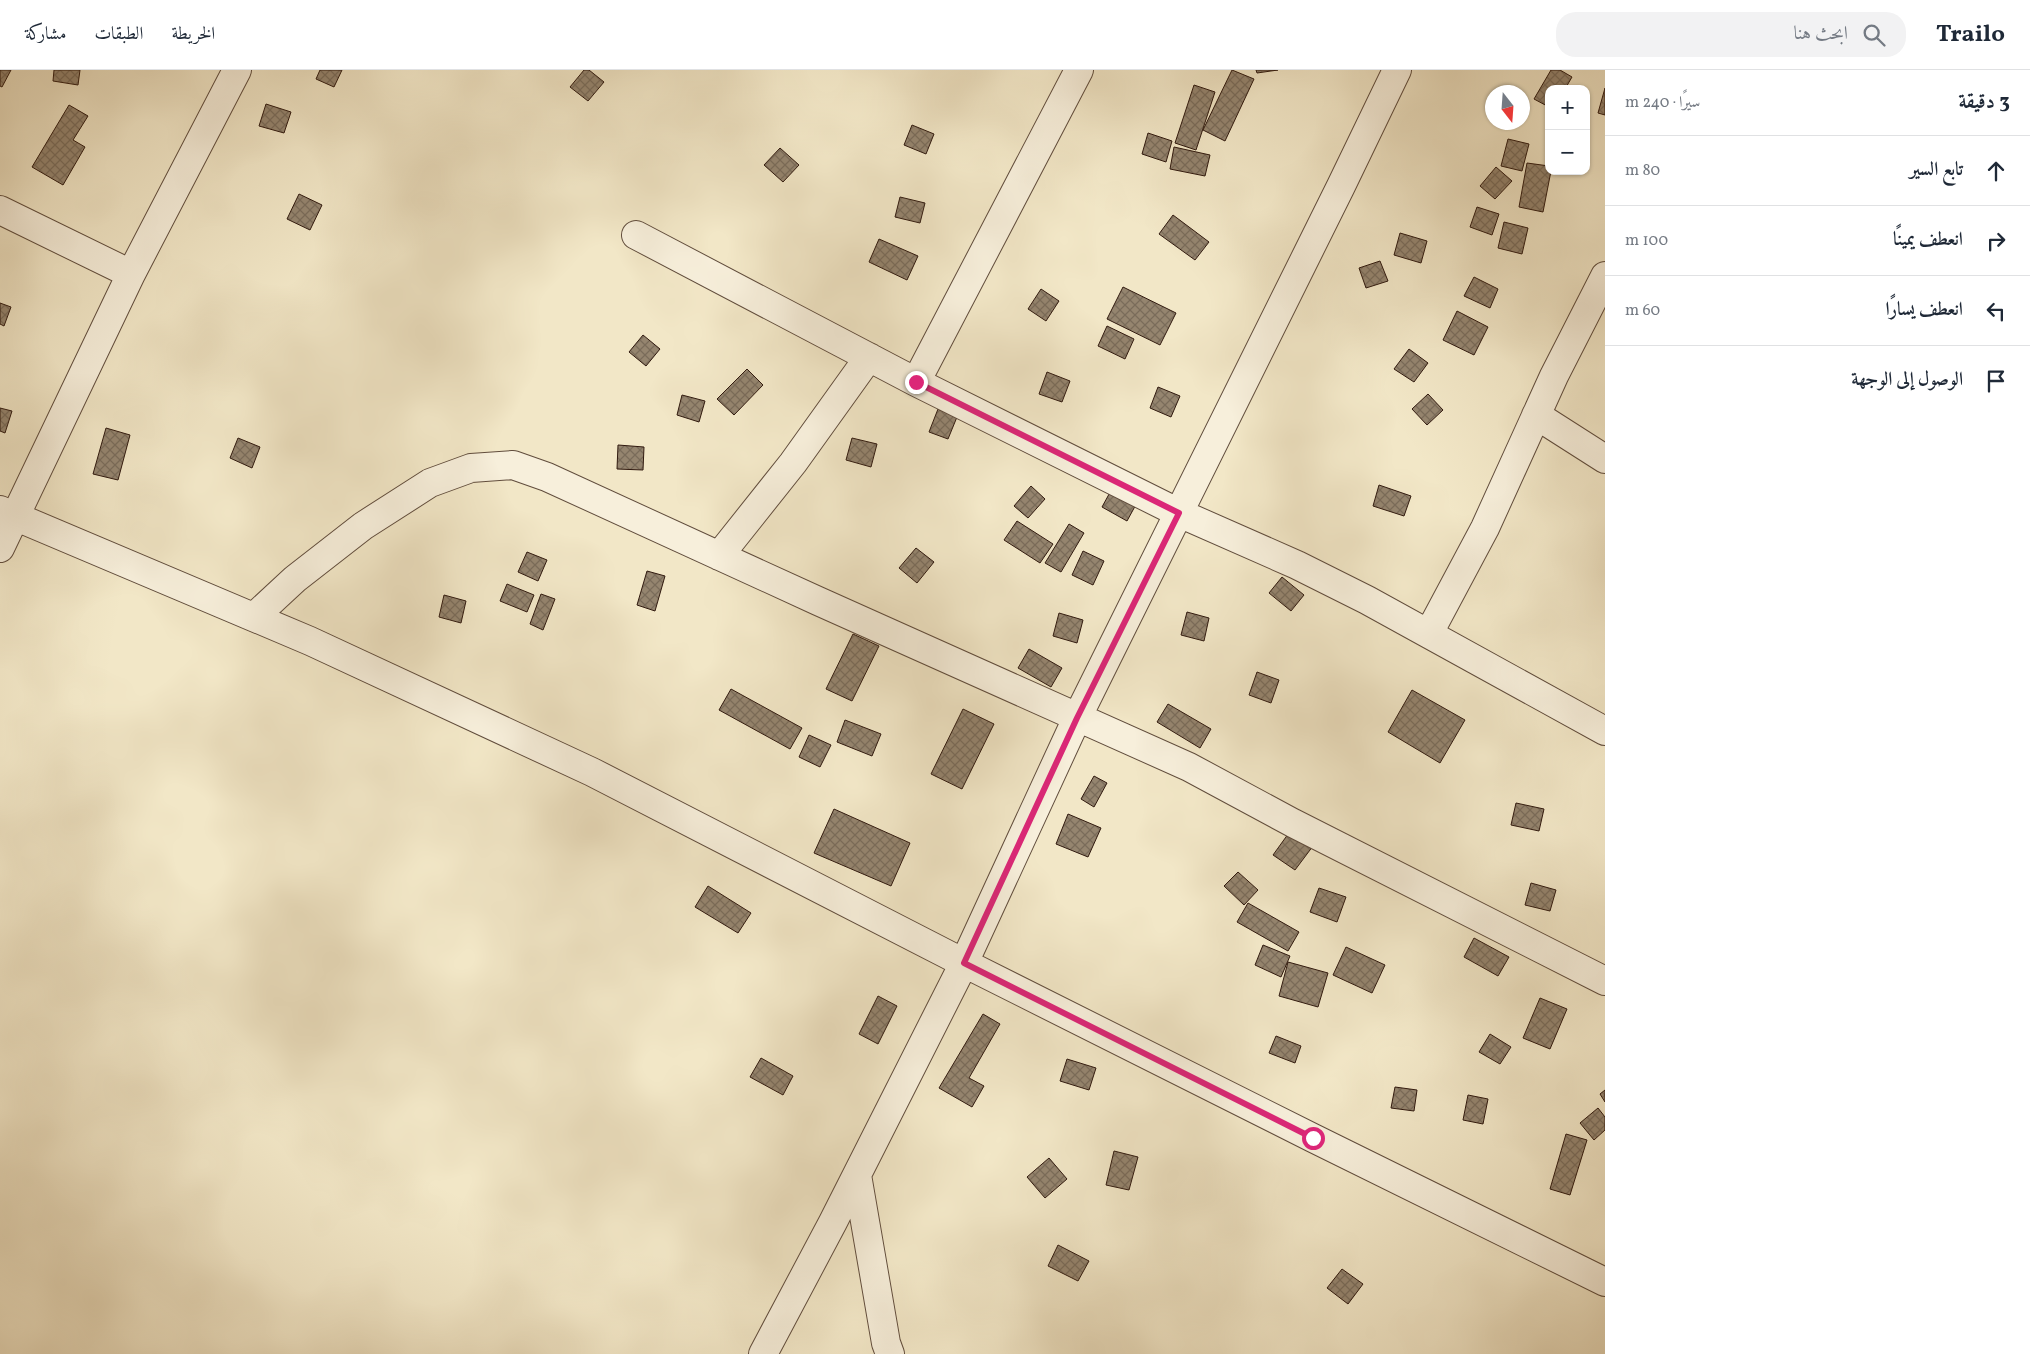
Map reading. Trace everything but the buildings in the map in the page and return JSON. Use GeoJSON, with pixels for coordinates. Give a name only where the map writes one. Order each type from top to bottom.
{"type":"FeatureCollection","features":[{"type":"Feature","properties":{"kind":"street"},"geometry":{"type":"LineString","coordinates":[[0,548],[8,513],[237,70]]}},
{"type":"Feature","properties":{"kind":"street"},"geometry":{"type":"LineString","coordinates":[[916,382],[1078,70]]}},
{"type":"Feature","properties":{"kind":"street"},"geometry":{"type":"LineString","coordinates":[[763,1354],[857,1175],[964,963],[1077,718],[1397,70]]}},
{"type":"Feature","properties":{"kind":"street"},"geometry":{"type":"LineString","coordinates":[[0,210],[131,274]]}},
{"type":"Feature","properties":{"kind":"street"},"geometry":{"type":"LineString","coordinates":[[636,235],[916,382],[1179,513],[1297,565],[1429,633],[1605,731]]}},
{"type":"Feature","properties":{"kind":"street"},"geometry":{"type":"LineString","coordinates":[[1429,633],[1485,528],[1554,376],[1605,276]]}},
{"type":"Feature","properties":{"kind":"street"},"geometry":{"type":"LineString","coordinates":[[719,556],[793,463],[870,357]]}},
{"type":"Feature","properties":{"kind":"street"},"geometry":{"type":"LineString","coordinates":[[1536,415],[1605,459]]}},
{"type":"Feature","properties":{"kind":"street"},"geometry":{"type":"LineString","coordinates":[[254,617],[295,579],[363,526],[430,483],[471,468],[514,465],[547,477],[1188,767],[1293,823],[1605,981]]}},
{"type":"Feature","properties":{"kind":"street"},"geometry":{"type":"LineString","coordinates":[[8,513],[310,641],[592,772],[964,963],[1605,1282]]}},
{"type":"Feature","properties":{"kind":"street"},"geometry":{"type":"LineString","coordinates":[[857,1175],[886,1343],[890,1354]]}},
{"type":"Feature","properties":{"kind":"route"},"geometry":{"type":"LineString","coordinates":[[916,382],[1179,513],[1077,718],[964,963],[1313,1138]]}}]}
